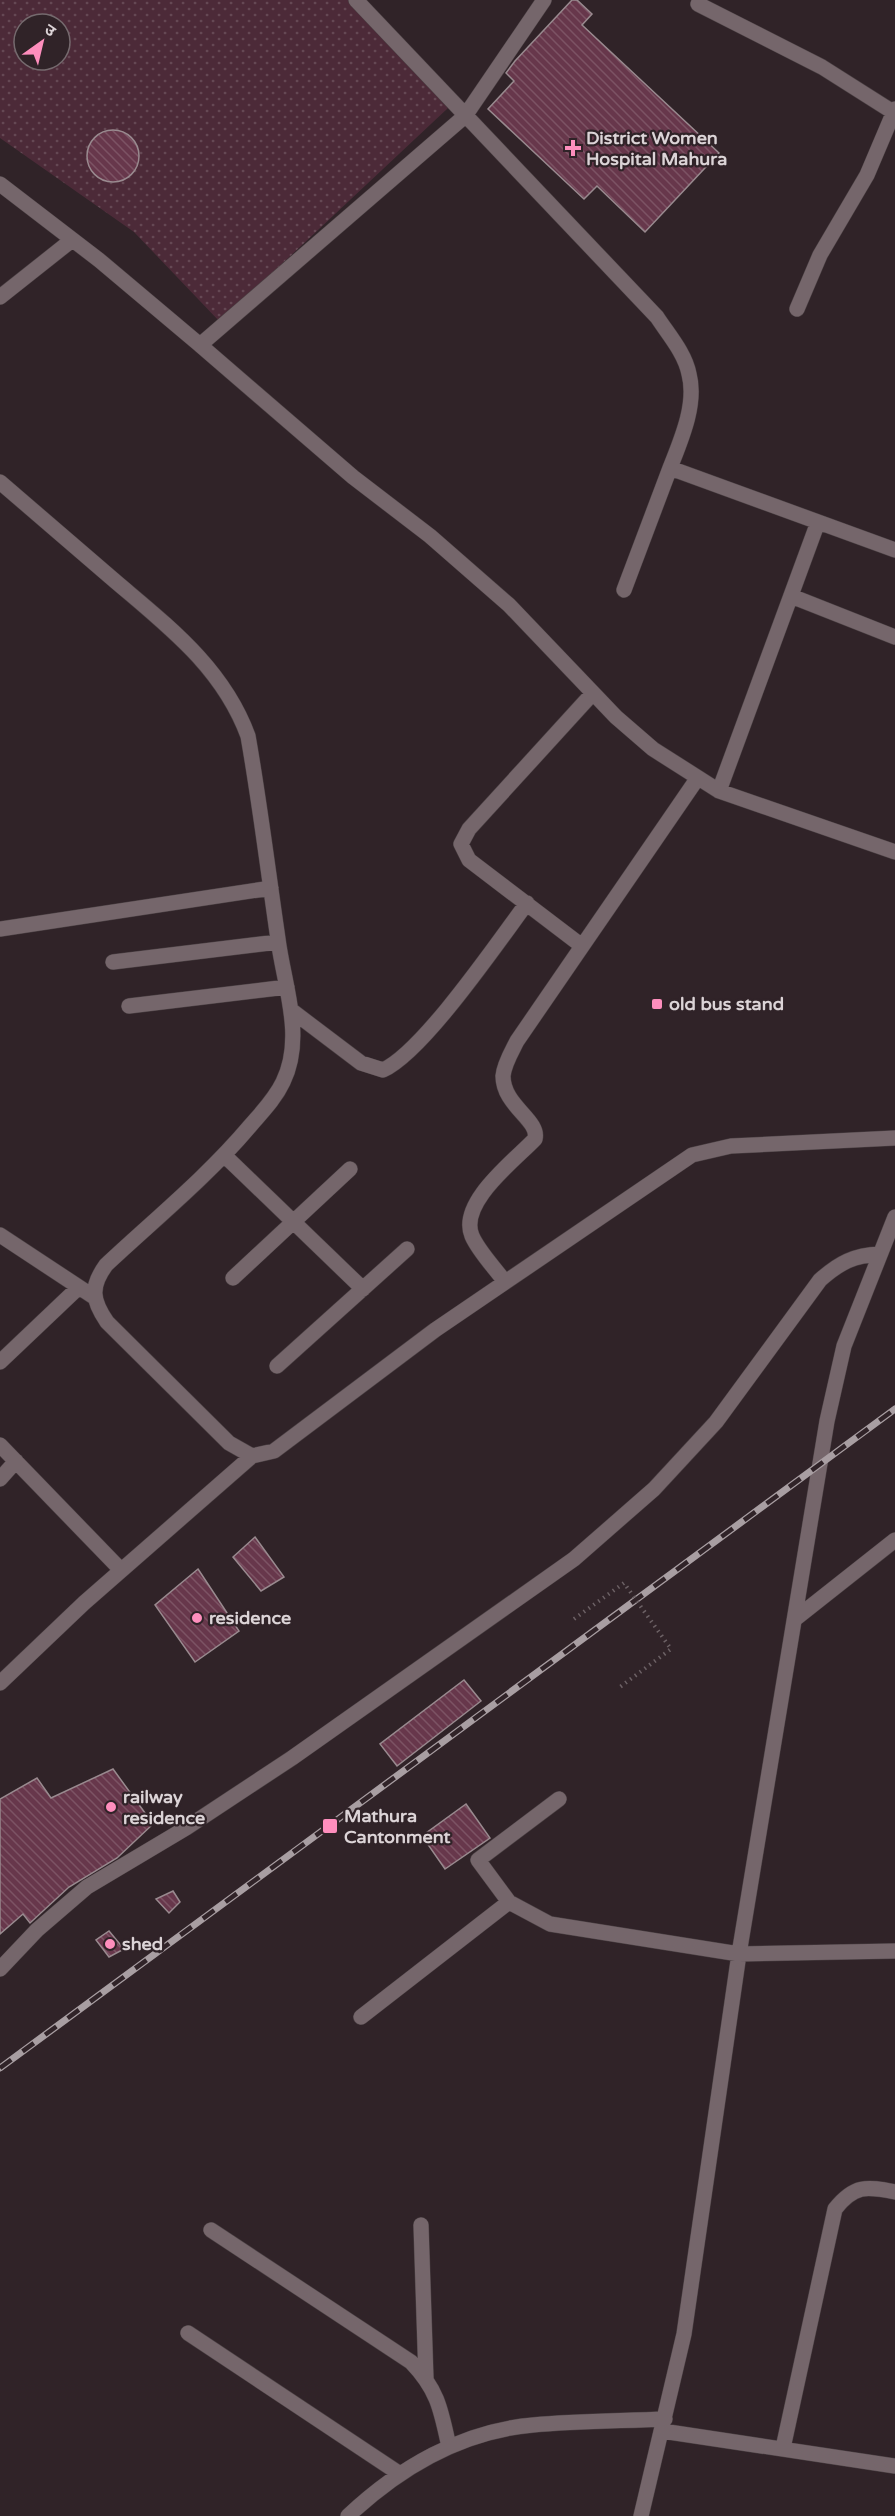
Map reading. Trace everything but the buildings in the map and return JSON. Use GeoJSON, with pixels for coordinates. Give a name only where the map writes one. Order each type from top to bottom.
{"type":"FeatureCollection","features":[{"type":"Feature","properties":{"kind":"street"},"geometry":{"type":"LineString","coordinates":[[356,0],[657,317],[682,356],[689,374],[690,399],[681,439],[624,590]]}},
{"type":"Feature","properties":{"kind":"street"},"geometry":{"type":"LineString","coordinates":[[200,345],[465,116],[544,0]]}},
{"type":"Feature","properties":{"kind":"street"},"geometry":{"type":"LineString","coordinates":[[698,4],[822,68],[894,111],[867,175],[820,255],[797,309]]}},
{"type":"Feature","properties":{"kind":"street"},"geometry":{"type":"LineString","coordinates":[[0,184],[200,345],[335,462],[430,536],[509,604],[593,693],[652,749],[719,791],[895,852]]}},
{"type":"Feature","properties":{"kind":"street"},"geometry":{"type":"LineString","coordinates":[[0,297],[72,240]]}},
{"type":"Feature","properties":{"kind":"street"},"geometry":{"type":"LineString","coordinates":[[670,468],[895,550]]}},
{"type":"Feature","properties":{"kind":"street"},"geometry":{"type":"LineString","coordinates":[[0,482],[189,644],[218,678],[238,710],[248,736],[278,942],[291,1010],[293,1038],[290,1064],[282,1084],[270,1103],[224,1155],[106,1265],[96,1280],[94,1297],[96,1306],[113,1329],[229,1443],[252,1456]]}},
{"type":"Feature","properties":{"kind":"street"},"geometry":{"type":"LineString","coordinates":[[719,791],[818,522]]}},
{"type":"Feature","properties":{"kind":"street"},"geometry":{"type":"LineString","coordinates":[[790,596],[895,637]]}},
{"type":"Feature","properties":{"kind":"street"},"geometry":{"type":"LineString","coordinates":[[582,946],[469,860],[462,851],[463,837],[593,693]]}},
{"type":"Feature","properties":{"kind":"street"},"geometry":{"type":"LineString","coordinates":[[505,1282],[472,1238],[469,1225],[472,1209],[484,1192],[535,1139],[534,1126],[511,1102],[505,1091],[503,1074],[517,1041],[697,779]]}},
{"type":"Feature","properties":{"kind":"street"},"geometry":{"type":"LineString","coordinates":[[0,929],[271,888]]}},
{"type":"Feature","properties":{"kind":"street"},"geometry":{"type":"LineString","coordinates":[[291,1010],[361,1063],[383,1070],[395,1064],[448,1007],[527,903]]}},
{"type":"Feature","properties":{"kind":"street"},"geometry":{"type":"LineString","coordinates":[[113,962],[278,942]]}},
{"type":"Feature","properties":{"kind":"street"},"geometry":{"type":"LineString","coordinates":[[129,1006],[287,987]]}},
{"type":"Feature","properties":{"kind":"street"},"geometry":{"type":"LineString","coordinates":[[0,1683],[121,1570],[252,1456],[274,1451],[435,1330],[692,1155],[731,1146],[895,1138]]}},
{"type":"Feature","properties":{"kind":"street"},"geometry":{"type":"LineString","coordinates":[[224,1155],[363,1289]]}},
{"type":"Feature","properties":{"kind":"street"},"geometry":{"type":"LineString","coordinates":[[233,1278],[350,1169]]}},
{"type":"Feature","properties":{"kind":"street"},"geometry":{"type":"LineString","coordinates":[[641,2516],[684,2334],[739,1954],[827,1421],[844,1346],[895,1217]]}},
{"type":"Feature","properties":{"kind":"street"},"geometry":{"type":"LineString","coordinates":[[0,1235],[94,1297]]}},
{"type":"Feature","properties":{"kind":"street"},"geometry":{"type":"LineString","coordinates":[[277,1366],[407,1249]]}},
{"type":"Feature","properties":{"kind":"street"},"geometry":{"type":"LineString","coordinates":[[0,1969],[37,1930],[87,1887],[186,1828],[292,1758],[573,1559],[654,1489],[716,1422],[820,1280],[836,1266],[858,1255],[880,1254]]}},
{"type":"Feature","properties":{"kind":"street"},"geometry":{"type":"LineString","coordinates":[[0,1362],[79,1287]]}},
{"type":"Feature","properties":{"kind":"street"},"geometry":{"type":"LineString","coordinates":[[0,1445],[121,1570]]}},
{"type":"Feature","properties":{"kind":"street"},"geometry":{"type":"LineString","coordinates":[[0,1479],[16,1461]]}},
{"type":"Feature","properties":{"kind":"street"},"geometry":{"type":"LineString","coordinates":[[795,1620],[895,1540]]}},
{"type":"Feature","properties":{"kind":"street"},"geometry":{"type":"LineString","coordinates":[[559,1799],[478,1860],[509,1902],[550,1924],[739,1954],[895,1951]]}},
{"type":"Feature","properties":{"kind":"street"},"geometry":{"type":"LineString","coordinates":[[361,2017],[509,1902]]}},
{"type":"Feature","properties":{"kind":"street"},"geometry":{"type":"LineString","coordinates":[[783,2448],[835,2210],[846,2196],[860,2189],[895,2192]]}},
{"type":"Feature","properties":{"kind":"street"},"geometry":{"type":"LineString","coordinates":[[421,2225],[426,2378]]}},
{"type":"Feature","properties":{"kind":"street"},"geometry":{"type":"LineString","coordinates":[[211,2230],[411,2362],[426,2378],[438,2399],[449,2447]]}},
{"type":"Feature","properties":{"kind":"street"},"geometry":{"type":"LineString","coordinates":[[188,2333],[400,2474]]}},
{"type":"Feature","properties":{"kind":"street"},"geometry":{"type":"LineString","coordinates":[[348,2516],[400,2474],[449,2447],[472,2438],[530,2425],[663,2425],[895,2466]]}},
{"type":"Feature","properties":{"kind":"path"},"geometry":{"type":"LineString","coordinates":[[574,1619],[624,1583],[671,1649],[620,1687]]}},
{"type":"Feature","properties":{"kind":"shaded area"},"geometry":{"type":"Polygon","coordinates":[[[0,0],[348,0],[448,108],[220,322],[134,232],[0,138],[0,0]]]}},
{"type":"Feature","properties":{"kind":"railway"},"geometry":{"type":"LineString","coordinates":[[0,2068],[895,1409]]}},
{"type":"Feature","properties":{"kind":"place","name":"District Women Hospital Mahura"},"geometry":{"type":"Point","coordinates":[573,148]}},
{"type":"Feature","properties":{"kind":"place","name":"old bus stand"},"geometry":{"type":"Point","coordinates":[657,1004]}},
{"type":"Feature","properties":{"kind":"place","name":"residence"},"geometry":{"type":"Point","coordinates":[197,1618]}},
{"type":"Feature","properties":{"kind":"place","name":"railway residence"},"geometry":{"type":"Point","coordinates":[111,1807]}},
{"type":"Feature","properties":{"kind":"place","name":"Mathura Cantonment"},"geometry":{"type":"Point","coordinates":[330,1826]}},
{"type":"Feature","properties":{"kind":"place","name":"shed"},"geometry":{"type":"Point","coordinates":[110,1944]}}]}
